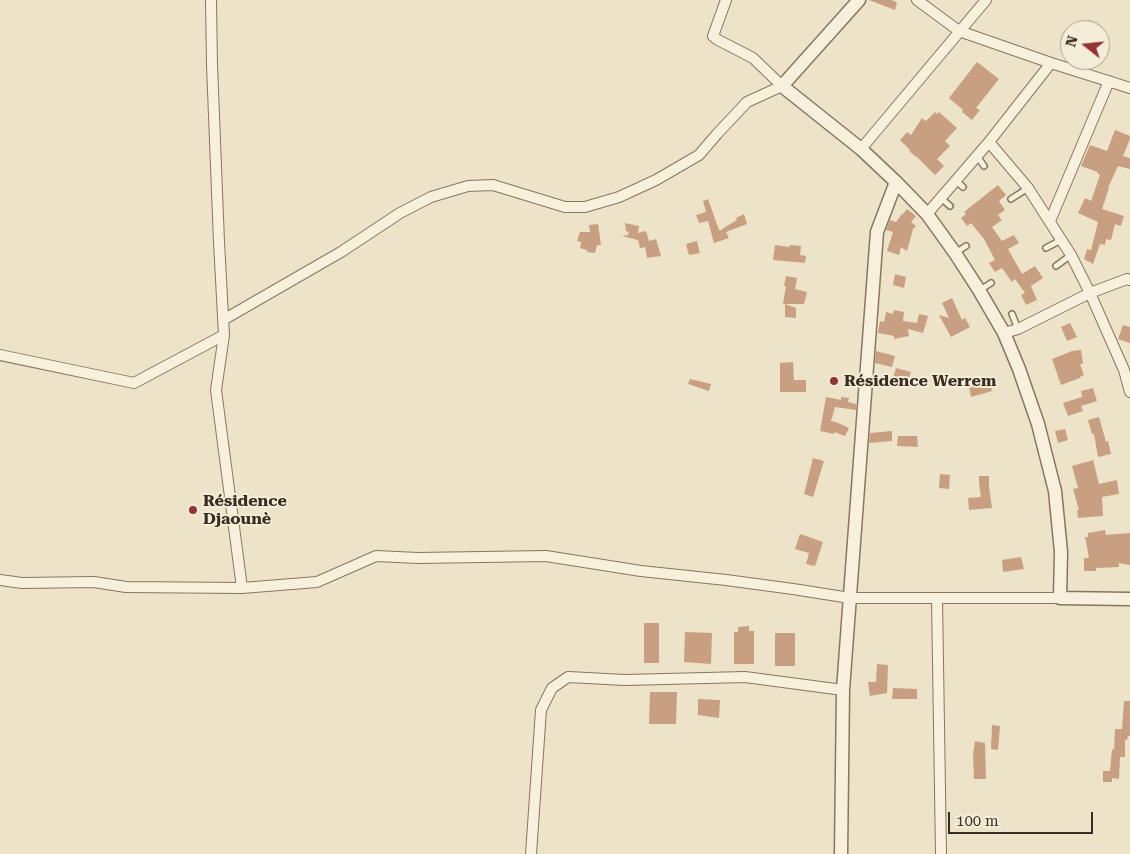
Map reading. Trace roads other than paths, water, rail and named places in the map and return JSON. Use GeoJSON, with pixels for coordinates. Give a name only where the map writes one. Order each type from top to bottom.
{"type":"FeatureCollection","features":[{"type":"Feature","properties":{"kind":"street"},"geometry":{"type":"LineString","coordinates":[[212,0],[212,65],[224,335],[216,390],[242,588]]}},
{"type":"Feature","properties":{"kind":"street"},"geometry":{"type":"LineString","coordinates":[[726,0],[713,36],[753,58],[782,86],[861,150],[896,182],[926,214],[980,290],[1004,333],[1038,424],[1055,491],[1060,552],[1060,598]]}},
{"type":"Feature","properties":{"kind":"street"},"geometry":{"type":"LineString","coordinates":[[223,320],[341,252],[400,213],[432,196],[468,186],[493,185],[565,208],[585,207],[619,197],[656,180],[700,155],[747,102],[782,86],[859,0]]}},
{"type":"Feature","properties":{"kind":"street"},"geometry":{"type":"LineString","coordinates":[[917,0],[959,31],[1051,64],[1130,88]]}},
{"type":"Feature","properties":{"kind":"street"},"geometry":{"type":"LineString","coordinates":[[861,150],[986,0]]}},
{"type":"Feature","properties":{"kind":"street"},"geometry":{"type":"LineString","coordinates":[[926,214],[941,198],[959,184],[977,156],[1051,64]]}},
{"type":"Feature","properties":{"kind":"street"},"geometry":{"type":"LineString","coordinates":[[1050,222],[1109,81]]}},
{"type":"Feature","properties":{"kind":"street"},"geometry":{"type":"LineString","coordinates":[[989,142],[1028,188],[1071,255],[1127,370],[1130,392]]}},
{"type":"Feature","properties":{"kind":"street"},"geometry":{"type":"LineString","coordinates":[[840,854],[843,690],[877,232],[896,182]]}},
{"type":"Feature","properties":{"kind":"street"},"geometry":{"type":"LineString","coordinates":[[1004,333],[1018,329],[1090,293],[1129,277]]}},
{"type":"Feature","properties":{"kind":"street"},"geometry":{"type":"LineString","coordinates":[[0,355],[134,383],[224,335]]}},
{"type":"Feature","properties":{"kind":"street"},"geometry":{"type":"LineString","coordinates":[[0,580],[22,582],[94,582],[126,587],[242,588],[317,582],[376,556],[418,558],[546,556],[641,571],[792,588],[850,598],[1130,599]]}},
{"type":"Feature","properties":{"kind":"street"},"geometry":{"type":"LineString","coordinates":[[938,598],[941,854]]}},
{"type":"Feature","properties":{"kind":"street"},"geometry":{"type":"LineString","coordinates":[[531,854],[541,710],[552,688],[568,677],[625,680],[745,677],[843,690]]}},
{"type":"Feature","properties":{"kind":"lane"},"geometry":{"type":"LineString","coordinates":[[977,156],[984,166]]}},
{"type":"Feature","properties":{"kind":"lane"},"geometry":{"type":"LineString","coordinates":[[1011,199],[1028,188]]}},
{"type":"Feature","properties":{"kind":"lane"},"geometry":{"type":"LineString","coordinates":[[941,198],[950,206]]}},
{"type":"Feature","properties":{"kind":"lane"},"geometry":{"type":"LineString","coordinates":[[1046,248],[1061,239]]}},
{"type":"Feature","properties":{"kind":"lane"},"geometry":{"type":"LineString","coordinates":[[955,253],[966,246]]}},
{"type":"Feature","properties":{"kind":"lane"},"geometry":{"type":"LineString","coordinates":[[1056,266],[1071,255]]}},
{"type":"Feature","properties":{"kind":"lane"},"geometry":{"type":"LineString","coordinates":[[980,290],[991,283]]}},
{"type":"Feature","properties":{"kind":"lane"},"geometry":{"type":"LineString","coordinates":[[1012,314],[1018,329]]}},
{"type":"Feature","properties":{"kind":"place","name":"Résidence Werrem"},"geometry":{"type":"Point","coordinates":[834,381]}},
{"type":"Feature","properties":{"kind":"place","name":"Résidence Djaounè"},"geometry":{"type":"Point","coordinates":[193,510]}}]}
